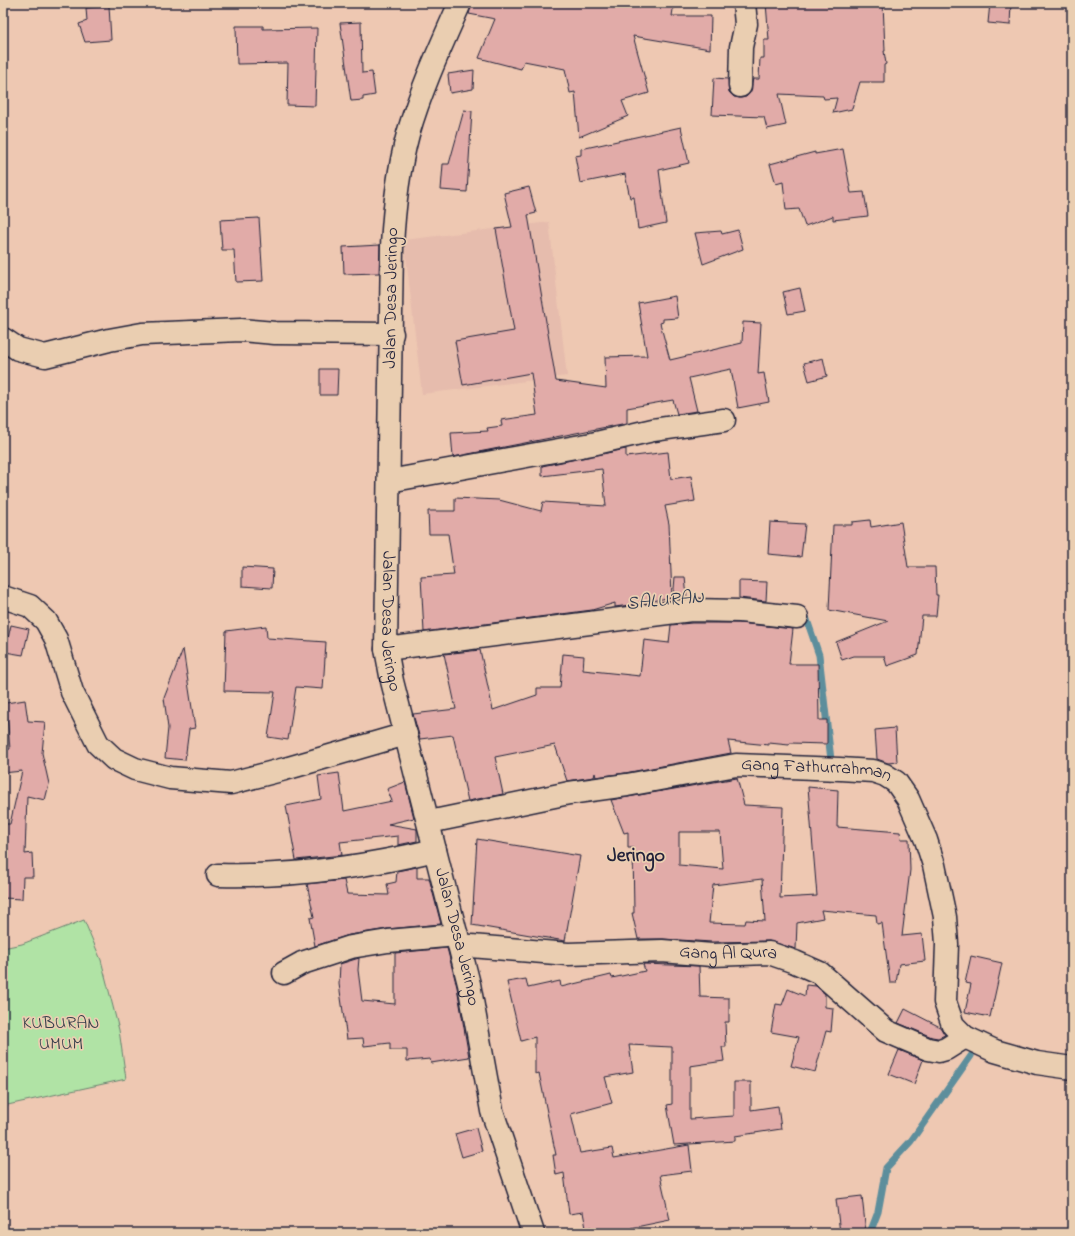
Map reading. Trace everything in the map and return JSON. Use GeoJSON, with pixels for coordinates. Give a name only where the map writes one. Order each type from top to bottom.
{"type":"FeatureCollection","features":[{"type":"Feature","properties":{"kind":"street","name":"Jalan Desa Jeringo"},"geometry":{"type":"LineString","coordinates":[[460,3],[416,108],[401,162],[393,218],[386,649],[392,681],[458,940],[474,1011],[492,1111],[533,1233]]}},
{"type":"Feature","properties":{"kind":"street"},"geometry":{"type":"LineString","coordinates":[[740,86],[741,47],[746,24],[744,3]]}},
{"type":"Feature","properties":{"kind":"street"},"geometry":{"type":"LineString","coordinates":[[3,339],[18,349],[45,356],[109,340],[142,334],[241,330],[275,333],[392,334]]}},
{"type":"Feature","properties":{"kind":"street"},"geometry":{"type":"LineString","coordinates":[[389,481],[592,444],[653,430],[724,420]]}},
{"type":"Feature","properties":{"kind":"street"},"geometry":{"type":"LineString","coordinates":[[3,597],[30,606],[46,621],[56,638],[72,692],[98,744],[114,759],[135,769],[170,778],[231,783],[406,734]]}},
{"type":"Feature","properties":{"kind":"street"},"geometry":{"type":"LineString","coordinates":[[386,649],[691,610],[740,611],[797,617]]}},
{"type":"Feature","properties":{"kind":"street","name":"Gang Fathurrahman"},"geometry":{"type":"LineString","coordinates":[[429,822],[569,793],[626,785],[736,765],[873,771],[885,775],[896,782],[908,798],[926,840],[934,865],[945,917],[947,944],[945,1002],[953,1025],[965,1037],[995,1051],[1037,1063],[1072,1068]]}},
{"type":"Feature","properties":{"kind":"street"},"geometry":{"type":"LineString","coordinates":[[218,874],[249,876],[288,874],[390,861],[435,850]]}},
{"type":"Feature","properties":{"kind":"street","name":"Gang Al Qura"},"geometry":{"type":"LineString","coordinates":[[284,973],[302,963],[323,958],[352,947],[388,941],[458,940],[568,954],[662,951],[712,955],[769,953],[795,962],[820,974],[886,1031],[928,1049],[940,1051],[965,1037]]}},
{"type":"Feature","properties":{"kind":"shaded area"},"geometry":{"type":"Polygon","coordinates":[[[549,222],[567,376],[422,394],[404,240],[549,222]]]}},
{"type":"Feature","properties":{"kind":"green space","name":"KUBURAN UMUM"},"geometry":{"type":"Polygon","coordinates":[[[84,920],[101,960],[119,1030],[126,1079],[3,1106],[3,948],[22,944],[84,920]]]}},
{"type":"Feature","properties":{"kind":"building"},"geometry":{"type":"Polygon","coordinates":[[[472,3],[674,3],[672,16],[711,16],[710,49],[633,36],[649,93],[622,101],[628,116],[579,137],[575,92],[570,93],[565,69],[524,61],[521,69],[479,58],[495,19],[469,14],[472,3]]]}},
{"type":"Feature","properties":{"kind":"building"},"geometry":{"type":"Polygon","coordinates":[[[766,3],[883,3],[884,51],[886,64],[884,65],[884,82],[860,82],[852,109],[833,113],[837,98],[824,99],[823,96],[779,94],[786,125],[767,129],[764,117],[712,115],[714,78],[728,79],[729,92],[734,97],[740,98],[746,97],[750,93],[753,79],[759,79],[760,58],[764,58],[764,40],[769,40],[766,3]]]}},
{"type":"Feature","properties":{"kind":"building"},"geometry":{"type":"Polygon","coordinates":[[[990,3],[1011,3],[1010,25],[988,23],[990,3]]]}},
{"type":"Feature","properties":{"kind":"building"},"geometry":{"type":"Polygon","coordinates":[[[109,6],[111,40],[85,42],[79,24],[87,21],[86,8],[109,6]]]}},
{"type":"Feature","properties":{"kind":"building"},"geometry":{"type":"Polygon","coordinates":[[[361,22],[362,73],[372,72],[375,95],[363,97],[363,100],[351,101],[340,23],[361,22]]]}},
{"type":"Feature","properties":{"kind":"building"},"geometry":{"type":"Polygon","coordinates":[[[236,26],[263,26],[263,29],[317,28],[315,106],[287,105],[288,63],[237,64],[236,26]]]}},
{"type":"Feature","properties":{"kind":"building"},"geometry":{"type":"Polygon","coordinates":[[[474,70],[473,89],[450,93],[448,74],[474,70]]]}},
{"type":"Feature","properties":{"kind":"building"},"geometry":{"type":"Polygon","coordinates":[[[464,110],[472,111],[467,192],[441,190],[443,164],[449,164],[464,110]]]}},
{"type":"Feature","properties":{"kind":"building"},"geometry":{"type":"Polygon","coordinates":[[[681,127],[689,163],[659,170],[666,223],[638,229],[634,197],[630,198],[625,174],[580,183],[575,156],[581,155],[581,149],[681,127]]]}},
{"type":"Feature","properties":{"kind":"building"},"geometry":{"type":"Polygon","coordinates":[[[843,149],[851,193],[864,192],[868,216],[833,220],[833,216],[805,226],[799,209],[786,210],[783,182],[776,184],[770,164],[815,152],[815,154],[843,149]]]}},
{"type":"Feature","properties":{"kind":"building"},"geometry":{"type":"Polygon","coordinates":[[[529,187],[536,213],[528,215],[556,381],[606,388],[605,357],[647,356],[638,303],[675,296],[678,318],[663,319],[663,322],[660,323],[670,360],[742,343],[743,322],[761,323],[758,374],[764,373],[769,402],[738,408],[731,369],[689,378],[697,411],[677,414],[673,400],[627,408],[627,423],[453,457],[451,433],[488,431],[487,428],[502,426],[501,420],[537,415],[531,373],[463,385],[455,341],[514,331],[496,229],[512,227],[504,193],[529,187]]]}},
{"type":"Feature","properties":{"kind":"building"},"geometry":{"type":"Polygon","coordinates":[[[259,218],[263,281],[236,282],[234,250],[222,250],[220,220],[259,218]]]}},
{"type":"Feature","properties":{"kind":"building"},"geometry":{"type":"Polygon","coordinates":[[[738,230],[743,249],[703,264],[695,233],[721,231],[722,234],[738,230]]]}},
{"type":"Feature","properties":{"kind":"building"},"geometry":{"type":"Polygon","coordinates":[[[380,245],[379,273],[344,274],[343,247],[380,245]]]}},
{"type":"Feature","properties":{"kind":"building"},"geometry":{"type":"Polygon","coordinates":[[[800,288],[805,311],[788,314],[783,292],[800,288]]]}},
{"type":"Feature","properties":{"kind":"building"},"geometry":{"type":"Polygon","coordinates":[[[823,358],[827,376],[809,381],[804,363],[823,358]]]}},
{"type":"Feature","properties":{"kind":"building"},"geometry":{"type":"Polygon","coordinates":[[[320,369],[338,369],[337,395],[320,395],[320,369]]]}},
{"type":"Feature","properties":{"kind":"building"},"geometry":{"type":"Polygon","coordinates":[[[626,449],[626,457],[668,452],[671,479],[691,476],[695,501],[665,506],[669,524],[672,597],[637,604],[615,607],[615,603],[592,610],[424,632],[421,577],[454,575],[448,534],[429,534],[428,511],[455,511],[455,498],[499,500],[541,511],[543,502],[606,506],[602,469],[542,476],[542,466],[626,449]]]}},
{"type":"Feature","properties":{"kind":"building"},"geometry":{"type":"Polygon","coordinates":[[[870,520],[871,527],[901,522],[908,567],[935,567],[936,595],[938,595],[936,616],[922,616],[918,655],[887,666],[884,656],[854,656],[842,660],[836,642],[888,621],[829,610],[833,525],[852,525],[852,522],[870,520]]]}},
{"type":"Feature","properties":{"kind":"building"},"geometry":{"type":"Polygon","coordinates":[[[770,522],[805,524],[801,557],[768,554],[770,522]]]}},
{"type":"Feature","properties":{"kind":"building"},"geometry":{"type":"Polygon","coordinates":[[[242,567],[273,569],[272,588],[242,586],[242,567]]]}},
{"type":"Feature","properties":{"kind":"building"},"geometry":{"type":"Polygon","coordinates":[[[675,577],[685,577],[687,598],[673,600],[675,577]]]}},
{"type":"Feature","properties":{"kind":"building"},"geometry":{"type":"Polygon","coordinates":[[[739,581],[767,582],[766,601],[739,598],[739,581]]]}},
{"type":"Feature","properties":{"kind":"building"},"geometry":{"type":"Polygon","coordinates":[[[692,623],[739,623],[793,629],[789,664],[818,664],[819,720],[827,720],[827,744],[790,743],[789,745],[769,743],[769,745],[728,741],[731,753],[625,773],[596,777],[595,773],[594,777],[567,781],[555,745],[495,757],[503,794],[468,801],[453,735],[420,739],[413,714],[456,709],[444,654],[480,650],[493,710],[537,695],[537,688],[560,688],[563,654],[584,656],[583,670],[640,676],[644,640],[669,643],[671,625],[692,623]]]}},
{"type":"Feature","properties":{"kind":"building"},"geometry":{"type":"Polygon","coordinates":[[[11,625],[29,629],[23,655],[5,652],[11,625]]]}},
{"type":"Feature","properties":{"kind":"building"},"geometry":{"type":"Polygon","coordinates":[[[266,626],[267,638],[326,642],[323,689],[296,687],[288,740],[268,737],[275,692],[224,691],[226,631],[266,626]]]}},
{"type":"Feature","properties":{"kind":"building"},"geometry":{"type":"Polygon","coordinates":[[[183,649],[195,728],[189,729],[185,760],[165,758],[168,728],[164,698],[183,649]]]}},
{"type":"Feature","properties":{"kind":"building"},"geometry":{"type":"Polygon","coordinates":[[[25,700],[28,721],[45,722],[42,753],[49,784],[45,800],[27,796],[25,854],[32,853],[33,877],[23,877],[22,899],[3,898],[3,824],[10,824],[22,771],[3,773],[3,750],[10,749],[6,703],[25,700]]]}},
{"type":"Feature","properties":{"kind":"building"},"geometry":{"type":"Polygon","coordinates":[[[895,728],[897,762],[888,763],[877,759],[875,730],[895,728]]]}},
{"type":"Feature","properties":{"kind":"building"},"geometry":{"type":"Polygon","coordinates":[[[339,773],[344,811],[392,801],[387,789],[405,782],[414,818],[388,824],[417,829],[417,841],[398,845],[398,836],[340,842],[342,855],[296,860],[286,806],[321,799],[318,776],[339,773]]]}},
{"type":"Feature","properties":{"kind":"building"},"geometry":{"type":"Polygon","coordinates":[[[737,778],[744,805],[783,807],[780,898],[817,896],[808,787],[838,790],[837,827],[900,832],[901,839],[909,839],[910,870],[902,936],[922,934],[925,961],[899,964],[896,983],[890,983],[882,923],[877,924],[876,915],[821,910],[823,918],[797,923],[796,949],[769,941],[712,942],[638,939],[632,913],[634,913],[633,848],[628,848],[628,832],[624,833],[611,800],[737,778]],[[679,832],[679,865],[723,869],[720,832],[679,832]],[[762,879],[713,885],[709,923],[745,924],[746,920],[765,921],[762,879]]]}},
{"type":"Feature","properties":{"kind":"building"},"geometry":{"type":"Polygon","coordinates":[[[477,839],[580,856],[565,941],[472,925],[477,839]]]}},
{"type":"Feature","properties":{"kind":"building"},"geometry":{"type":"Polygon","coordinates":[[[417,867],[417,878],[429,878],[441,924],[387,929],[349,935],[315,946],[310,918],[314,917],[307,884],[344,880],[347,894],[389,895],[387,884],[396,882],[397,871],[417,867]]]}},
{"type":"Feature","properties":{"kind":"building"},"geometry":{"type":"Polygon","coordinates":[[[447,948],[457,987],[469,1057],[431,1063],[430,1059],[407,1061],[407,1050],[390,1050],[390,1043],[364,1046],[363,1038],[347,1039],[339,984],[340,964],[359,958],[358,970],[362,1001],[395,1004],[395,953],[447,948]]]}},
{"type":"Feature","properties":{"kind":"building"},"geometry":{"type":"Polygon","coordinates":[[[971,956],[1002,963],[990,1017],[965,1012],[971,984],[965,983],[971,956]]]}},
{"type":"Feature","properties":{"kind":"building"},"geometry":{"type":"Polygon","coordinates":[[[643,964],[699,966],[700,997],[729,998],[729,1022],[725,1022],[726,1047],[722,1047],[724,1061],[690,1066],[690,1119],[734,1116],[734,1082],[751,1082],[751,1110],[778,1106],[781,1129],[735,1136],[735,1141],[674,1145],[667,1105],[672,1104],[672,1047],[629,1045],[633,1072],[605,1077],[612,1103],[571,1114],[580,1153],[612,1148],[614,1158],[689,1145],[692,1171],[660,1175],[670,1220],[631,1228],[631,1233],[592,1233],[591,1227],[586,1228],[583,1212],[569,1214],[564,1173],[556,1175],[553,1155],[556,1155],[539,1073],[535,1074],[535,1037],[521,1041],[507,982],[526,979],[528,988],[560,981],[561,987],[611,975],[612,978],[645,971],[643,964]]]}},
{"type":"Feature","properties":{"kind":"building"},"geometry":{"type":"Polygon","coordinates":[[[806,985],[816,986],[825,994],[825,1007],[833,1008],[831,1032],[826,1031],[815,1072],[791,1066],[799,1037],[771,1032],[776,1004],[782,1005],[788,989],[805,996],[806,985]]]}},
{"type":"Feature","properties":{"kind":"building"},"geometry":{"type":"Polygon","coordinates":[[[905,1009],[940,1027],[945,1035],[938,1038],[932,1037],[898,1023],[905,1009]]]}},
{"type":"Feature","properties":{"kind":"building"},"geometry":{"type":"Polygon","coordinates":[[[899,1050],[923,1060],[914,1084],[889,1074],[899,1050]]]}},
{"type":"Feature","properties":{"kind":"building"},"geometry":{"type":"Polygon","coordinates":[[[476,1128],[482,1151],[462,1157],[455,1134],[476,1128]]]}},
{"type":"Feature","properties":{"kind":"building"},"geometry":{"type":"Polygon","coordinates":[[[862,1196],[866,1233],[840,1233],[836,1199],[862,1196]]]}},
{"type":"Feature","properties":{"kind":"waterway","name":"SALURAN"},"geometry":{"type":"LineString","coordinates":[[801,616],[806,617],[819,655],[831,760]]}},
{"type":"Feature","properties":{"kind":"waterway"},"geometry":{"type":"LineString","coordinates":[[870,1233],[878,1212],[886,1168],[911,1141],[971,1056]]}},
{"type":"Feature","properties":{"kind":"district","name":"Jeringo"},"geometry":{"type":"Point","coordinates":[636,856]}}]}
